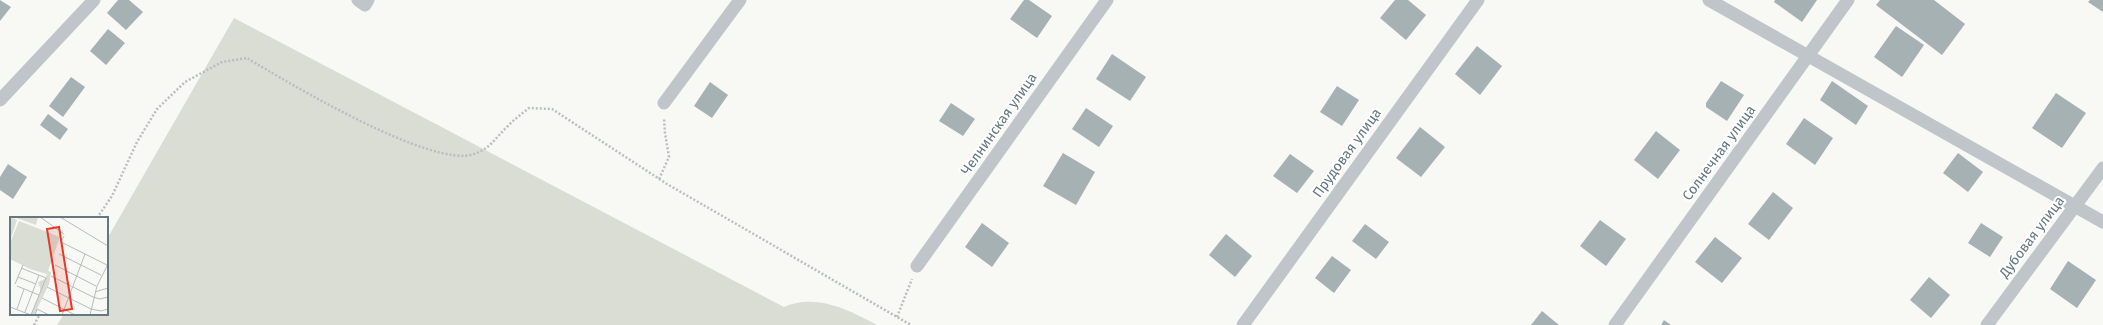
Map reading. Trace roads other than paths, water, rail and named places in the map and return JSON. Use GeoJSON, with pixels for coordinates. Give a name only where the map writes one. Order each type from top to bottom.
{"type":"FeatureCollection","features":[{"type":"Feature","properties":{"kind":"street"},"geometry":{"type":"LineString","coordinates":[[0,100],[94,0]]}},
{"type":"Feature","properties":{"kind":"street"},"geometry":{"type":"LineString","coordinates":[[664,103],[740,0]]}},
{"type":"Feature","properties":{"kind":"street","name":"Челнинская улица"},"geometry":{"type":"LineString","coordinates":[[918,266],[1107,0]]}},
{"type":"Feature","properties":{"kind":"street","name":"Прудовая улица"},"geometry":{"type":"LineString","coordinates":[[1242,325],[1478,0]]}},
{"type":"Feature","properties":{"kind":"street"},"geometry":{"type":"LineString","coordinates":[[1709,0],[2103,222]]}},
{"type":"Feature","properties":{"kind":"street","name":"Солнечная улица"},"geometry":{"type":"LineString","coordinates":[[1615,325],[1848,0]]}},
{"type":"Feature","properties":{"kind":"street","name":"Дубовая улица"},"geometry":{"type":"LineString","coordinates":[[1987,325],[2103,168]]}}]}
